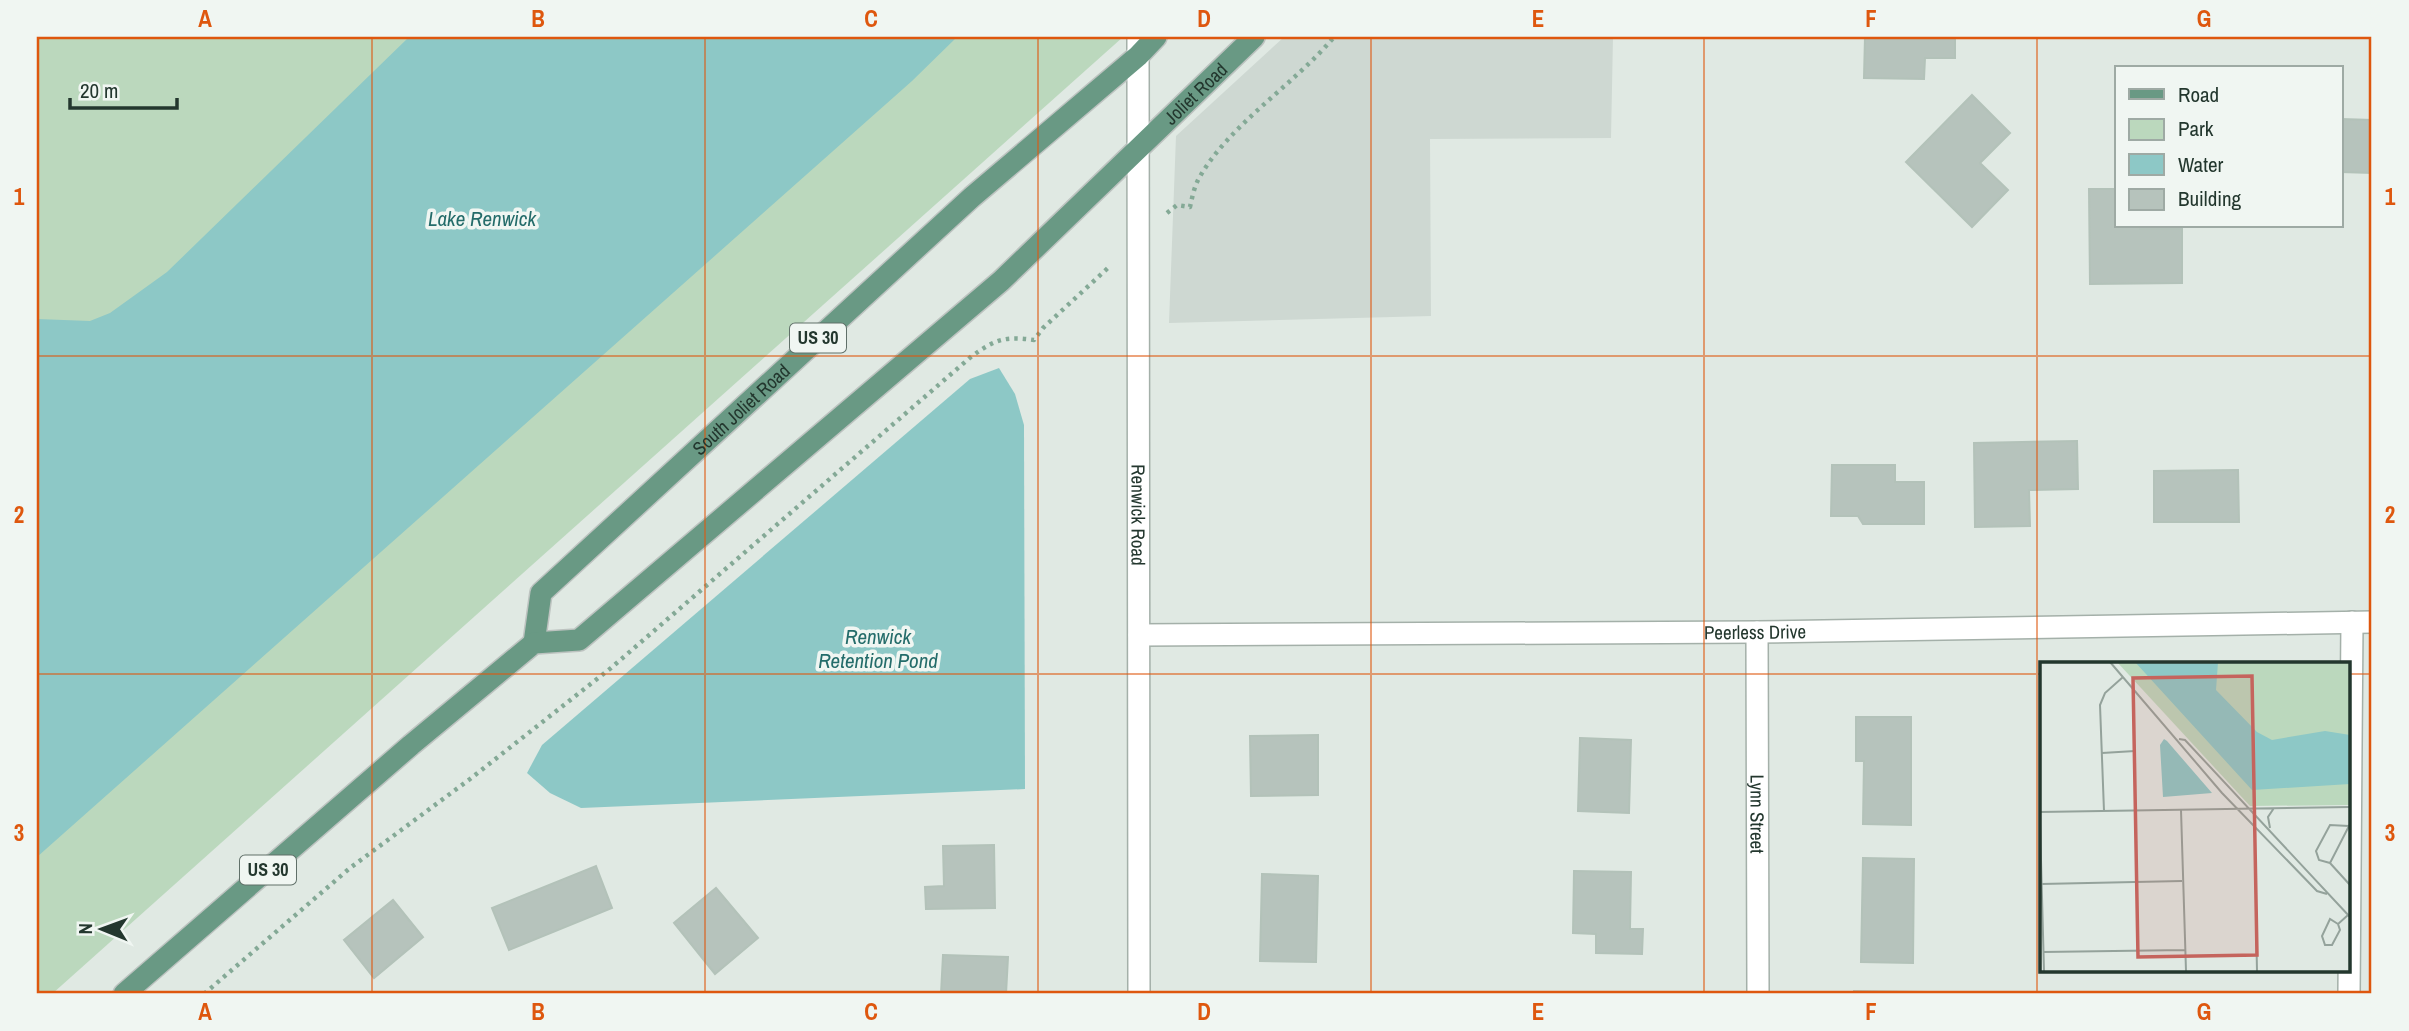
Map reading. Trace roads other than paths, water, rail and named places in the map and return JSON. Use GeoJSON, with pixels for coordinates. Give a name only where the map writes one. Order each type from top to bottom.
{"type":"FeatureCollection","features":[{"type":"Feature","properties":{"kind":"main road","name":"US 30"},"geometry":{"type":"LineString","coordinates":[[1138,46],[1156,37]]}},
{"type":"Feature","properties":{"kind":"main road","name":"Joliet Road"},"geometry":{"type":"LineString","coordinates":[[1138,151],[1254,37]]}},
{"type":"Feature","properties":{"kind":"main road","name":"South Joliet Road"},"geometry":{"type":"LineString","coordinates":[[534,643],[541,593],[1138,46]]}},
{"type":"Feature","properties":{"kind":"main road"},"geometry":{"type":"LineString","coordinates":[[534,643],[579,640],[1001,281],[1138,151]]}},
{"type":"Feature","properties":{"kind":"main road","name":"US 30"},"geometry":{"type":"LineString","coordinates":[[124,994],[534,643]]}},
{"type":"Feature","properties":{"kind":"street","name":"Renwick Road"},"geometry":{"type":"LineString","coordinates":[[1138,46],[1139,994]]}},
{"type":"Feature","properties":{"kind":"street","name":"Peerless Drive"},"geometry":{"type":"LineString","coordinates":[[1139,635],[1757,632],[2362,622]]}},
{"type":"Feature","properties":{"kind":"street"},"geometry":{"type":"LineString","coordinates":[[2350,965],[2362,622]]}},
{"type":"Feature","properties":{"kind":"street","name":"Lynn Street"},"geometry":{"type":"LineString","coordinates":[[1757,632],[1758,994]]}},
{"type":"Feature","properties":{"kind":"street"},"geometry":{"type":"LineString","coordinates":[[2349,994],[2350,972]]}},
{"type":"Feature","properties":{"kind":"water","name":"Lake Renwick"},"geometry":{"type":"Polygon","coordinates":[[[409,37],[957,37],[912,81],[37,857],[37,319],[90,321],[110,313],[167,272],[409,37]]]}},
{"type":"Feature","properties":{"kind":"water","name":"Renwick Retention Pond"},"geometry":{"type":"Polygon","coordinates":[[[999,368],[1015,394],[1024,425],[1025,789],[581,808],[550,793],[527,773],[542,745],[970,379],[999,368]]]}}]}
